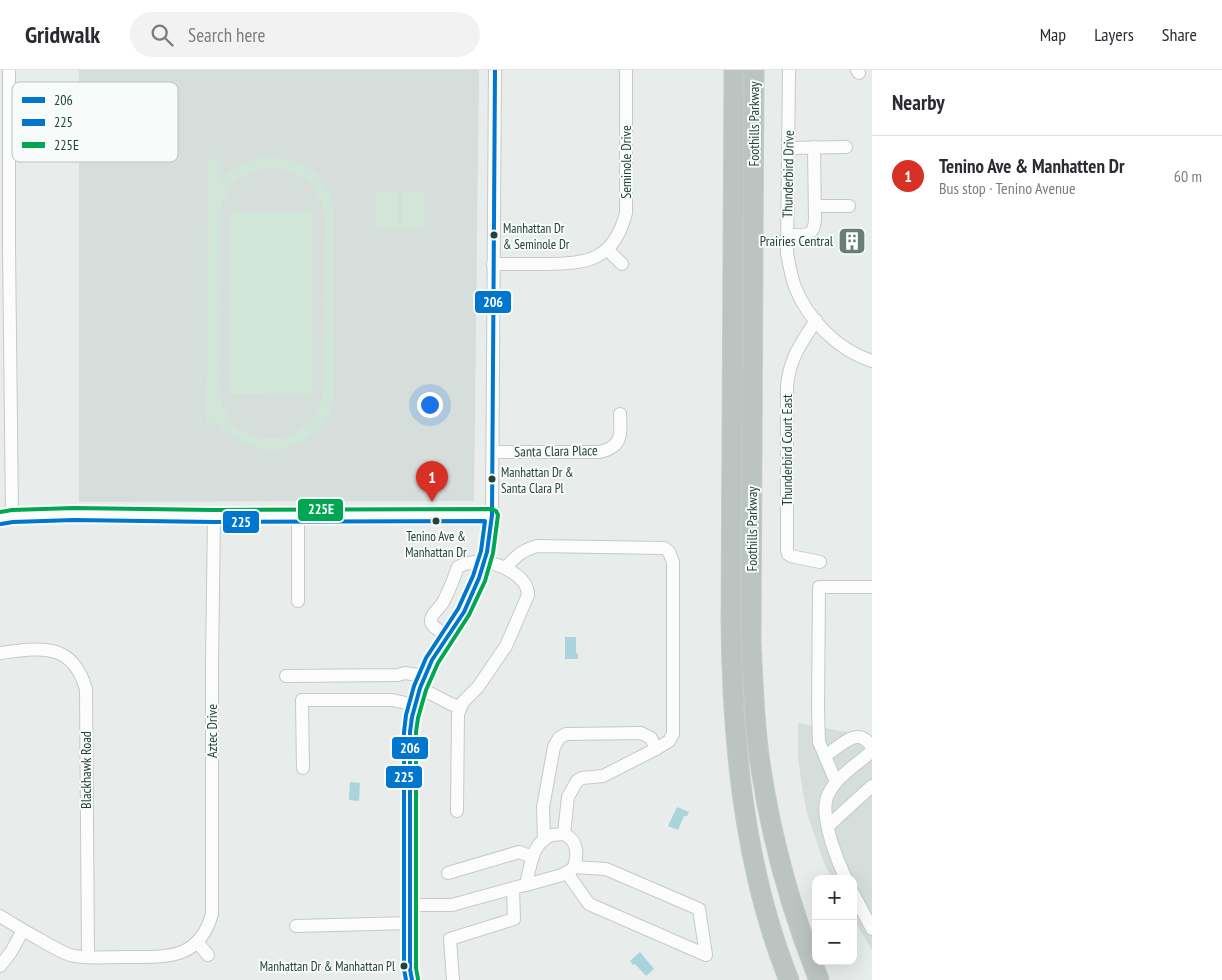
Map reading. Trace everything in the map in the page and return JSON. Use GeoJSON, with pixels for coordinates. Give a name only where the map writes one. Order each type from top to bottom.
{"type":"FeatureCollection","features":[{"type":"Feature","properties":{"kind":"highway","name":"Foothills Parkway"},"geometry":{"type":"LineString","coordinates":[[734,70],[731,620],[733,681],[738,758],[747,823],[763,901],[789,980]]}},
{"type":"Feature","properties":{"kind":"highway","name":"Foothills Parkway"},"geometry":{"type":"LineString","coordinates":[[754,70],[752,649],[754,703],[761,771],[778,854],[799,926],[819,980]]}},
{"type":"Feature","properties":{"kind":"street"},"geometry":{"type":"LineString","coordinates":[[9,70],[4,246],[6,517],[74,514],[214,516],[492,515]]}},
{"type":"Feature","properties":{"kind":"street"},"geometry":{"type":"LineString","coordinates":[[412,980],[410,969],[410,732],[420,688],[432,660],[464,612],[479,578],[487,552],[492,515],[495,70]]}},
{"type":"Feature","properties":{"kind":"street","name":"Seminole Drive"},"geometry":{"type":"LineString","coordinates":[[494,264],[569,264],[582,262],[595,258],[616,239],[626,213],[626,70]]}},
{"type":"Feature","properties":{"kind":"street","name":"Thunderbird Drive"},"geometry":{"type":"LineString","coordinates":[[789,70],[788,253],[790,270],[796,288],[806,307],[816,320],[846,350],[872,361]]}},
{"type":"Feature","properties":{"kind":"street"},"geometry":{"type":"LineString","coordinates":[[788,235],[806,234],[814,230],[814,147]]}},
{"type":"Feature","properties":{"kind":"street"},"geometry":{"type":"LineString","coordinates":[[789,148],[846,147]]}},
{"type":"Feature","properties":{"kind":"street"},"geometry":{"type":"LineString","coordinates":[[815,206],[849,206]]}},
{"type":"Feature","properties":{"kind":"street"},"geometry":{"type":"LineString","coordinates":[[607,249],[622,264]]}},
{"type":"Feature","properties":{"kind":"street","name":"Thunderbird Court East"},"geometry":{"type":"LineString","coordinates":[[816,320],[799,347],[788,373],[787,550],[791,556],[820,562]]}},
{"type":"Feature","properties":{"kind":"street","name":"Santa Clara Place"},"geometry":{"type":"LineString","coordinates":[[493,452],[599,452],[608,450],[618,441],[620,414]]}},
{"type":"Feature","properties":{"kind":"street"},"geometry":{"type":"LineString","coordinates":[[298,515],[298,601]]}},
{"type":"Feature","properties":{"kind":"street","name":"Aztec Drive"},"geometry":{"type":"LineString","coordinates":[[198,942],[209,927],[212,914],[214,516]]}},
{"type":"Feature","properties":{"kind":"street"},"geometry":{"type":"LineString","coordinates":[[505,568],[521,552],[536,546],[664,548],[669,552],[674,562],[673,734],[669,741],[656,749],[603,776],[582,778],[577,781],[568,797],[564,834]]}},
{"type":"Feature","properties":{"kind":"street"},"geometry":{"type":"LineString","coordinates":[[448,636],[432,624],[431,618],[449,592],[458,567],[470,563],[484,562],[512,571],[525,582],[528,595],[506,646],[478,688],[460,707],[458,714],[457,811]]}},
{"type":"Feature","properties":{"kind":"street"},"geometry":{"type":"LineString","coordinates":[[836,782],[819,742],[819,587],[872,587]]}},
{"type":"Feature","properties":{"kind":"street","name":"Blackhawk Road"},"geometry":{"type":"LineString","coordinates":[[0,653],[37,649],[50,650],[62,655],[72,662],[80,673],[86,689],[88,957]]}},
{"type":"Feature","properties":{"kind":"street"},"geometry":{"type":"LineString","coordinates":[[286,676],[398,676],[405,673],[425,676]]}},
{"type":"Feature","properties":{"kind":"street"},"geometry":{"type":"LineString","coordinates":[[420,688],[460,707]]}},
{"type":"Feature","properties":{"kind":"street"},"geometry":{"type":"LineString","coordinates":[[303,768],[302,700],[392,700],[415,705]]}},
{"type":"Feature","properties":{"kind":"street"},"geometry":{"type":"LineString","coordinates":[[544,840],[543,807],[554,746],[559,738],[566,734],[641,733],[651,738],[656,749]]}},
{"type":"Feature","properties":{"kind":"street"},"geometry":{"type":"LineString","coordinates":[[825,756],[850,739],[858,737],[865,739],[872,746]]}},
{"type":"Feature","properties":{"kind":"street"},"geometry":{"type":"LineString","coordinates":[[844,875],[828,826],[826,800],[836,782],[872,751]]}},
{"type":"Feature","properties":{"kind":"street"},"geometry":{"type":"LineString","coordinates":[[828,826],[872,786]]}},
{"type":"Feature","properties":{"kind":"street"},"geometry":{"type":"LineString","coordinates":[[453,980],[450,939],[514,919],[519,887],[537,845],[552,836],[564,834],[568,836],[575,844],[577,853],[576,862],[571,870]]}},
{"type":"Feature","properties":{"kind":"street"},"geometry":{"type":"LineString","coordinates":[[448,873],[520,852],[533,856]]}},
{"type":"Feature","properties":{"kind":"street"},"geometry":{"type":"LineString","coordinates":[[411,905],[452,905],[562,875],[571,870],[606,868],[699,910],[706,954],[589,904],[571,870]]}},
{"type":"Feature","properties":{"kind":"street"},"geometry":{"type":"LineString","coordinates":[[857,901],[872,929]]}},
{"type":"Feature","properties":{"kind":"street"},"geometry":{"type":"LineString","coordinates":[[0,916],[56,949],[72,956],[167,956],[180,953],[198,942],[208,954]]}},
{"type":"Feature","properties":{"kind":"street"},"geometry":{"type":"LineString","coordinates":[[296,926],[411,923]]}},
{"type":"Feature","properties":{"kind":"street"},"geometry":{"type":"LineString","coordinates":[[0,966],[11,952],[23,930]]}},
{"type":"Feature","properties":{"kind":"shaded area"},"geometry":{"type":"Polygon","coordinates":[[[79,70],[479,70],[474,501],[79,502],[79,162],[178,162],[178,82],[79,82],[79,70]]]}},
{"type":"Feature","properties":{"kind":"shaded area"},"geometry":{"type":"Polygon","coordinates":[[[798,723],[872,737],[872,950],[857,926],[857,875],[830,875],[824,863],[807,813],[798,758],[798,723]]]}},
{"type":"Feature","properties":{"kind":"green space"},"geometry":{"type":"Polygon","coordinates":[[[262,158],[282,158],[295,162],[306,167],[316,175],[329,194],[335,220],[335,387],[331,409],[322,426],[308,439],[291,447],[272,449],[253,446],[235,438],[219,423],[207,423],[208,159],[220,159],[221,183],[237,168],[262,158]],[[269,168],[259,170],[241,178],[234,184],[224,200],[220,220],[219,387],[224,409],[236,425],[252,435],[271,438],[290,435],[307,426],[319,410],[324,387],[325,220],[323,209],[308,182],[300,176],[280,169],[269,168]]]}},
{"type":"Feature","properties":{"kind":"green space"},"geometry":{"type":"Polygon","coordinates":[[[376,192],[399,192],[399,229],[376,229],[376,192]]]}},
{"type":"Feature","properties":{"kind":"green space"},"geometry":{"type":"Polygon","coordinates":[[[401,192],[424,192],[424,229],[401,229],[401,192]]]}},
{"type":"Feature","properties":{"kind":"green space"},"geometry":{"type":"Polygon","coordinates":[[[231,212],[312,212],[312,395],[231,394],[231,212]]]}},
{"type":"Feature","properties":{"kind":"water"},"geometry":{"type":"Polygon","coordinates":[[[565,637],[576,637],[578,659],[565,659],[565,637]]]}},
{"type":"Feature","properties":{"kind":"water"},"geometry":{"type":"Polygon","coordinates":[[[350,782],[360,783],[359,801],[349,800],[350,782]]]}},
{"type":"Feature","properties":{"kind":"water"},"geometry":{"type":"Polygon","coordinates":[[[677,807],[689,812],[687,816],[684,816],[678,830],[668,826],[677,807]]]}},
{"type":"Feature","properties":{"kind":"water"},"geometry":{"type":"Polygon","coordinates":[[[640,952],[654,969],[646,976],[630,961],[640,952]]]}},
{"type":"Feature","properties":{"kind":"transit line","name":"206"},"geometry":{"type":"LineString","coordinates":[[412,980],[410,969],[410,732],[412,717],[420,688],[432,660],[464,612],[479,578],[487,552],[492,515],[495,70]]}},
{"type":"Feature","properties":{"kind":"transit line","name":"225E"},"geometry":{"type":"LineString","coordinates":[[0,512],[74,508],[214,510],[492,509],[496,511],[498,515],[493,553],[485,581],[469,615],[438,663],[426,690],[418,718],[416,732],[416,968],[418,979]]}},
{"type":"Feature","properties":{"kind":"transit line","name":"225"},"geometry":{"type":"LineString","coordinates":[[1,524],[74,520],[214,522],[485,521],[481,551],[473,576],[458,609],[426,658],[414,686],[406,715],[404,732],[404,969],[406,980]]}},
{"type":"Feature","properties":{"kind":"place","name":"Manhattan Dr & Seminole Dr"},"geometry":{"type":"Point","coordinates":[494,235]}},
{"type":"Feature","properties":{"kind":"place","name":"Prairies Central"},"geometry":{"type":"Point","coordinates":[852,241]}},
{"type":"Feature","properties":{"kind":"place","name":"Manhattan Dr & Santa Clara Pl"},"geometry":{"type":"Point","coordinates":[492,479]}},
{"type":"Feature","properties":{"kind":"place","name":"Tenino Ave & Manhatten Dr"},"geometry":{"type":"Point","coordinates":[432,502]}},
{"type":"Feature","properties":{"kind":"place","name":"Tenino Ave & Manhattan Dr"},"geometry":{"type":"Point","coordinates":[436,521]}},
{"type":"Feature","properties":{"kind":"place","name":"Manhattan Dr & Manhattan Pl"},"geometry":{"type":"Point","coordinates":[404,966]}}]}
